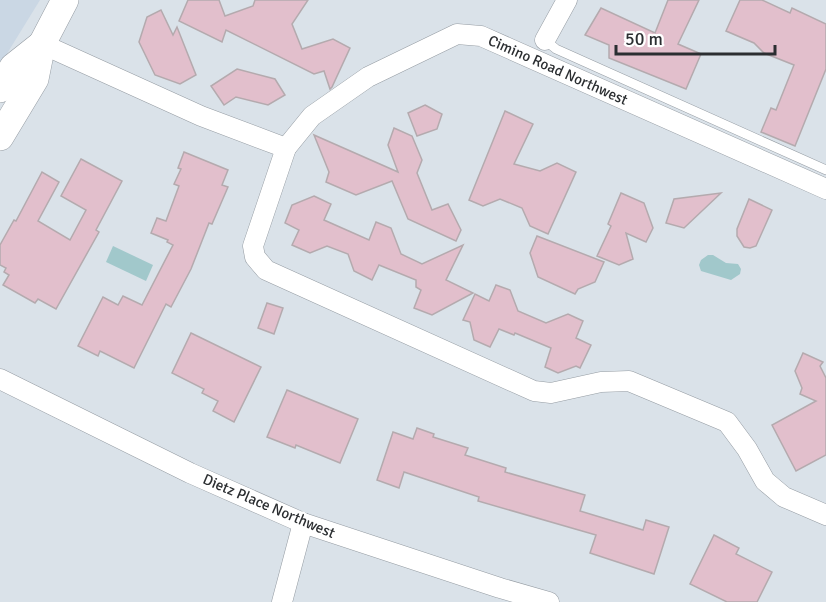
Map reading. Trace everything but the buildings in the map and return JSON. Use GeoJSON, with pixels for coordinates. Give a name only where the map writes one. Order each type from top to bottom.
{"type":"FeatureCollection","features":[{"type":"Feature","properties":{"kind":"street"},"geometry":{"type":"LineString","coordinates":[[0,137],[35,79],[42,44],[65,0]]}},
{"type":"Feature","properties":{"kind":"street"},"geometry":{"type":"LineString","coordinates":[[545,40],[567,0]]}},
{"type":"Feature","properties":{"kind":"street","name":"Cimino Road Northwest"},"geometry":{"type":"LineString","coordinates":[[286,148],[312,116],[368,77],[457,34],[481,36],[826,189]]}},
{"type":"Feature","properties":{"kind":"street"},"geometry":{"type":"LineString","coordinates":[[0,88],[14,67],[42,44]]}},
{"type":"Feature","properties":{"kind":"street"},"geometry":{"type":"LineString","coordinates":[[42,44],[192,112],[286,148],[254,246],[255,257],[266,270],[534,391],[551,393],[601,382],[629,381],[727,422],[747,449],[765,481],[784,497],[826,515]]}},
{"type":"Feature","properties":{"kind":"street","name":"Dietz Place Northwest"},"geometry":{"type":"LineString","coordinates":[[0,379],[190,473],[303,523],[549,602]]}},
{"type":"Feature","properties":{"kind":"street"},"geometry":{"type":"LineString","coordinates":[[282,602],[303,523]]}},
{"type":"Feature","properties":{"kind":"lane"},"geometry":{"type":"LineString","coordinates":[[545,40],[555,49],[826,170]]}},
{"type":"Feature","properties":{"kind":"shaded area"},"geometry":{"type":"Polygon","coordinates":[[[0,0],[40,0],[0,65],[0,0]]]}},
{"type":"Feature","properties":{"kind":"water"},"geometry":{"type":"Polygon","coordinates":[[[113,246],[153,265],[146,281],[106,262],[113,246]]]}},
{"type":"Feature","properties":{"kind":"water"},"geometry":{"type":"Polygon","coordinates":[[[708,255],[713,255],[726,263],[738,264],[741,269],[740,274],[731,280],[701,271],[699,265],[701,260],[708,255]]]}}]}
